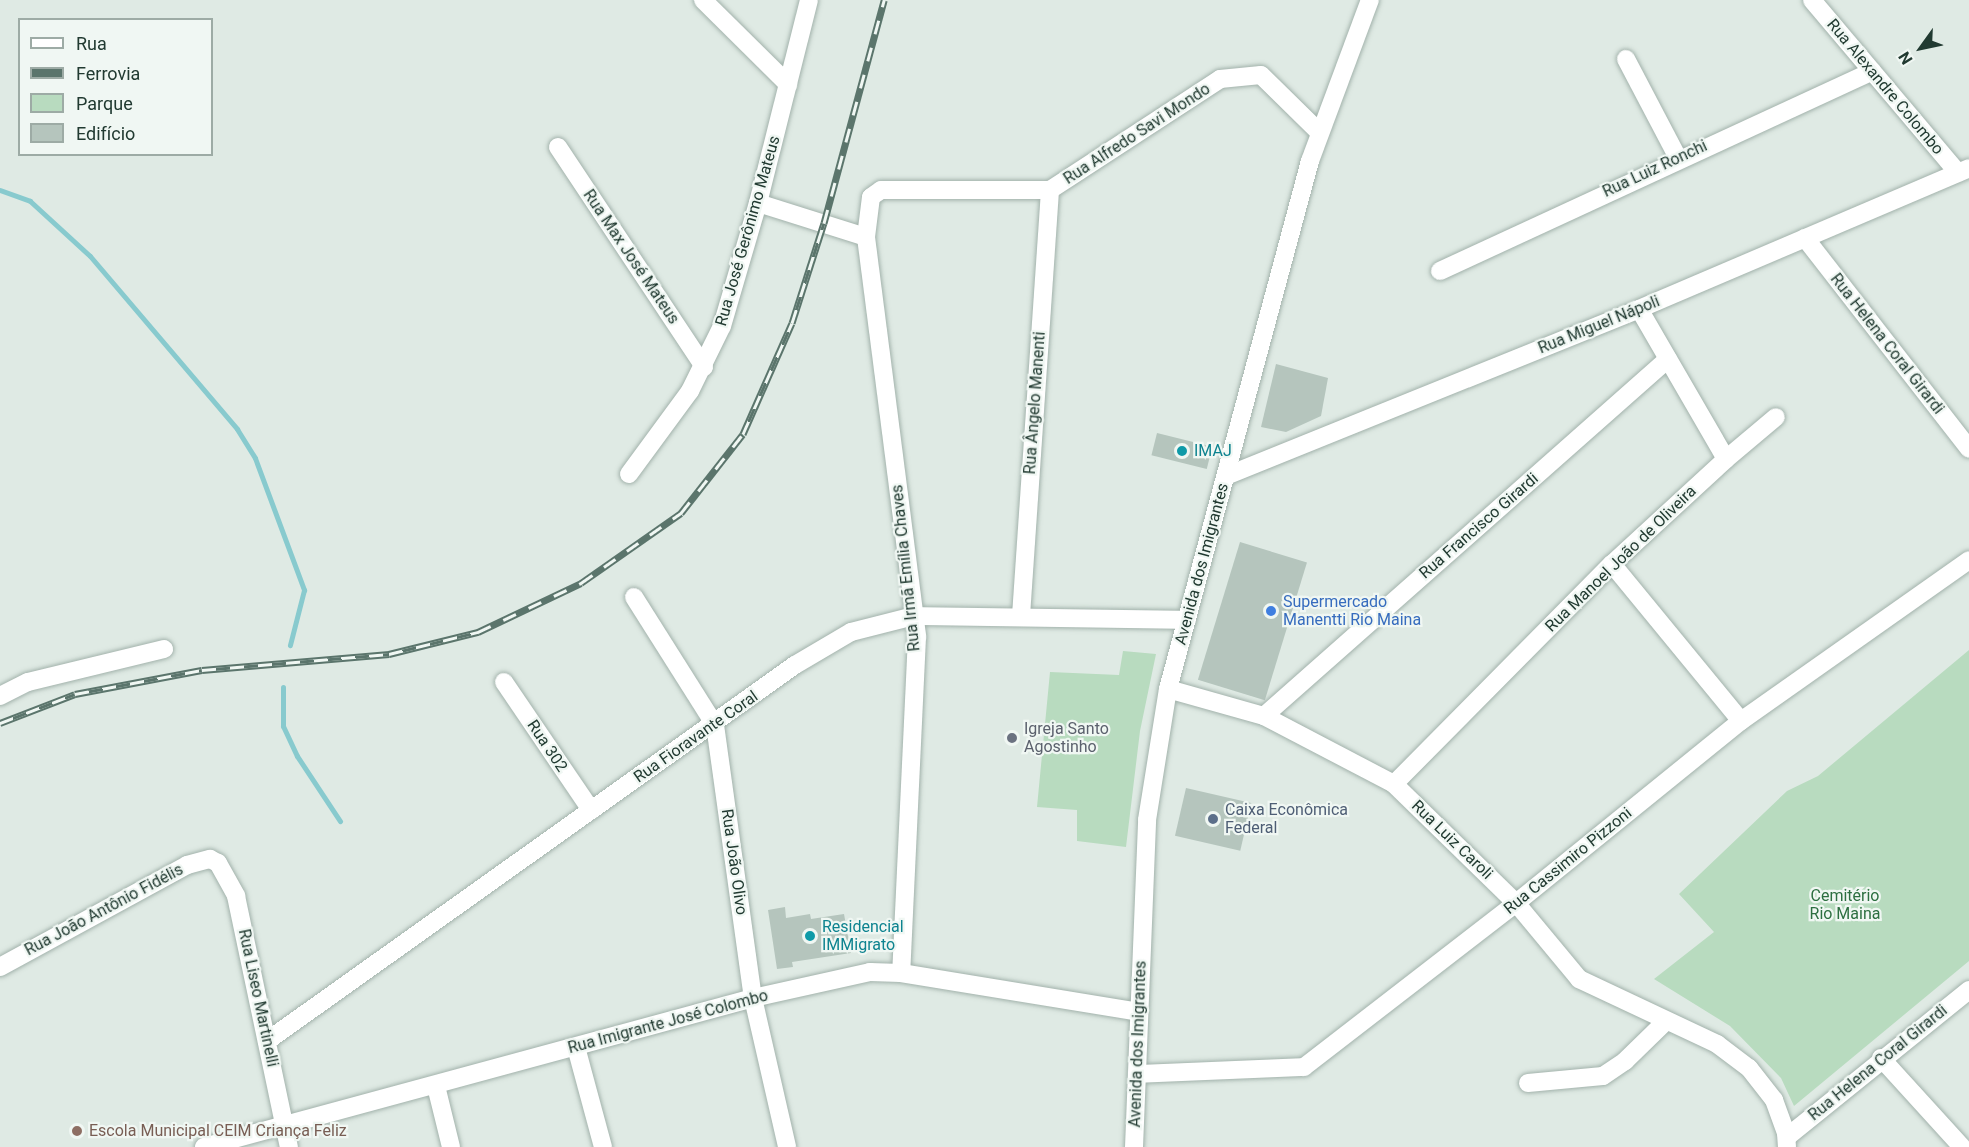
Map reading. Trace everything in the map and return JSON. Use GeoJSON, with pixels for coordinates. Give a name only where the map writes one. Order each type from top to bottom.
{"type":"FeatureCollection","features":[{"type":"Feature","properties":{"kind":"street"},"geometry":{"type":"LineString","coordinates":[[703,0],[788,84]]}},
{"type":"Feature","properties":{"kind":"street","name":"Rua José Gerônimo Mateus"},"geometry":{"type":"LineString","coordinates":[[629,474],[704,367],[735,286],[808,0]]}},
{"type":"Feature","properties":{"kind":"street","name":"Avenida dos Imigrantes"},"geometry":{"type":"LineString","coordinates":[[1134,1147],[1147,820],[1168,689],[1319,132],[1370,0]]}},
{"type":"Feature","properties":{"kind":"street","name":"Rua Alexandre Colombo"},"geometry":{"type":"LineString","coordinates":[[1812,0],[1872,71],[1964,171]]}},
{"type":"Feature","properties":{"kind":"street"},"geometry":{"type":"LineString","coordinates":[[1626,59],[1678,158]]}},
{"type":"Feature","properties":{"kind":"street","name":"Rua Luiz Ronchi"},"geometry":{"type":"LineString","coordinates":[[1440,271],[1678,158],[1872,71]]}},
{"type":"Feature","properties":{"kind":"street","name":"Rua Alfredo Savi Mondo"},"geometry":{"type":"LineString","coordinates":[[866,237],[871,197],[881,190],[1050,190],[1220,79],[1261,75],[1319,132]]}},
{"type":"Feature","properties":{"kind":"street","name":"Rua Max José Mateus"},"geometry":{"type":"LineString","coordinates":[[558,147],[704,367]]}},
{"type":"Feature","properties":{"kind":"street","name":"Rua Miguel Nápoli"},"geometry":{"type":"LineString","coordinates":[[1226,476],[1639,309],[1964,171]]}},
{"type":"Feature","properties":{"kind":"street","name":"Rua Ângelo Manenti"},"geometry":{"type":"LineString","coordinates":[[1021,616],[1050,190]]}},
{"type":"Feature","properties":{"kind":"street"},"geometry":{"type":"LineString","coordinates":[[758,203],[866,237]]}},
{"type":"Feature","properties":{"kind":"street","name":"Rua Irmã Emília Chaves"},"geometry":{"type":"LineString","coordinates":[[866,237],[917,637],[901,973]]}},
{"type":"Feature","properties":{"kind":"street","name":"Rua Helena Coral Girardi"},"geometry":{"type":"LineString","coordinates":[[1805,238],[1969,449]]}},
{"type":"Feature","properties":{"kind":"street"},"geometry":{"type":"LineString","coordinates":[[1639,309],[1726,459]]}},
{"type":"Feature","properties":{"kind":"street","name":"Rua Francisco Girardi"},"geometry":{"type":"LineString","coordinates":[[1264,716],[1668,359]]}},
{"type":"Feature","properties":{"kind":"street","name":"Rua Manoel João de Oliveira"},"geometry":{"type":"LineString","coordinates":[[1394,784],[1612,564],[1726,459],[1776,417]]}},
{"type":"Feature","properties":{"kind":"street","name":"Rua Cassimiro Pizzoni"},"geometry":{"type":"LineString","coordinates":[[1137,1074],[1304,1067],[1516,903],[1741,721],[1969,560]]}},
{"type":"Feature","properties":{"kind":"street"},"geometry":{"type":"LineString","coordinates":[[1612,564],[1741,721]]}},
{"type":"Feature","properties":{"kind":"street","name":"Rua João Olivo"},"geometry":{"type":"LineString","coordinates":[[634,597],[715,724],[753,998],[787,1147]]}},
{"type":"Feature","properties":{"kind":"street","name":"Rua Fioravante Coral"},"geometry":{"type":"LineString","coordinates":[[267,1041],[795,665],[851,632],[914,616],[1187,620]]}},
{"type":"Feature","properties":{"kind":"street"},"geometry":{"type":"LineString","coordinates":[[0,696],[28,682],[164,649]]}},
{"type":"Feature","properties":{"kind":"street","name":"Rua 302"},"geometry":{"type":"LineString","coordinates":[[504,682],[591,810]]}},
{"type":"Feature","properties":{"kind":"street","name":"Rua Luiz Caroli"},"geometry":{"type":"LineString","coordinates":[[1168,689],[1264,716],[1394,784],[1516,903],[1579,979],[1717,1044],[1749,1068],[1774,1100],[1787,1142]]}},
{"type":"Feature","properties":{"kind":"street","name":"Rua Liseo Martinelli"},"geometry":{"type":"LineString","coordinates":[[210,859],[225,870],[236,896],[289,1147]]}},
{"type":"Feature","properties":{"kind":"street","name":"Rua João Antônio Fidélis"},"geometry":{"type":"LineString","coordinates":[[0,967],[188,865],[210,859]]}},
{"type":"Feature","properties":{"kind":"street","name":"Rua Imigrante José Colombo"},"geometry":{"type":"LineString","coordinates":[[204,1147],[285,1128],[753,998],[847,976],[901,973],[1139,1012]]}},
{"type":"Feature","properties":{"kind":"street","name":"Rua Helena Coral Girardi"},"geometry":{"type":"LineString","coordinates":[[1787,1142],[1881,1058],[1969,990]]}},
{"type":"Feature","properties":{"kind":"street"},"geometry":{"type":"LineString","coordinates":[[1528,1083],[1604,1076],[1618,1067],[1666,1021]]}},
{"type":"Feature","properties":{"kind":"street"},"geometry":{"type":"LineString","coordinates":[[576,1047],[603,1147]]}},
{"type":"Feature","properties":{"kind":"street"},"geometry":{"type":"LineString","coordinates":[[1881,1058],[1962,1147]]}},
{"type":"Feature","properties":{"kind":"street"},"geometry":{"type":"LineString","coordinates":[[436,1086],[451,1147]]}},
{"type":"Feature","properties":{"kind":"green space","name":"Cemitério Rio Maina"},"geometry":{"type":"Polygon","coordinates":[[[1969,650],[1969,961],[1794,1106],[1781,1078],[1730,1026],[1654,979],[1714,932],[1679,894],[1787,791],[1818,776],[1969,650]]]}},
{"type":"Feature","properties":{"kind":"green space"},"geometry":{"type":"Polygon","coordinates":[[[1123,651],[1156,654],[1140,731],[1126,847],[1077,841],[1077,810],[1037,807],[1050,672],[1119,675],[1123,651]]]}},
{"type":"Feature","properties":{"kind":"building"},"geometry":{"type":"Polygon","coordinates":[[[1276,364],[1328,378],[1321,416],[1286,432],[1261,427],[1276,364]]]}},
{"type":"Feature","properties":{"kind":"building","name":"IMAJ"},"geometry":{"type":"Polygon","coordinates":[[[1157,433],[1212,447],[1207,469],[1151,455],[1157,433]]]}},
{"type":"Feature","properties":{"kind":"building"},"geometry":{"type":"Polygon","coordinates":[[[1240,542],[1307,562],[1265,700],[1198,680],[1240,542]]]}},
{"type":"Feature","properties":{"kind":"building","name":"Caixa Econômica Federal"},"geometry":{"type":"Polygon","coordinates":[[[1186,788],[1251,803],[1240,851],[1175,836],[1186,788]]]}},
{"type":"Feature","properties":{"kind":"building","name":"Residencial IMMigrato"},"geometry":{"type":"Polygon","coordinates":[[[785,907],[786,918],[810,914],[811,919],[844,914],[851,953],[792,962],[793,967],[777,969],[768,910],[785,907]]]}},
{"type":"Feature","properties":{"kind":"waterway"},"geometry":{"type":"LineString","coordinates":[[0,190],[30,201],[90,256],[237,429],[255,458],[304,590],[290,645]]}},
{"type":"Feature","properties":{"kind":"waterway"},"geometry":{"type":"LineString","coordinates":[[283,687],[283,726],[297,756],[340,821]]}},
{"type":"Feature","properties":{"kind":"railway"},"geometry":{"type":"LineString","coordinates":[[0,723],[75,694],[202,670],[389,654],[478,632],[581,583],[681,513],[743,434],[792,323],[824,223],[884,0]]}},
{"type":"Feature","properties":{"kind":"place","name":"IMAJ"},"geometry":{"type":"Point","coordinates":[1182,451]}},
{"type":"Feature","properties":{"kind":"place","name":"Supermercado Manentti Rio Maina"},"geometry":{"type":"Point","coordinates":[1271,611]}},
{"type":"Feature","properties":{"kind":"place","name":"Igreja Santo Agostinho"},"geometry":{"type":"Point","coordinates":[1012,738]}},
{"type":"Feature","properties":{"kind":"place","name":"Caixa Econômica Federal"},"geometry":{"type":"Point","coordinates":[1213,819]}},
{"type":"Feature","properties":{"kind":"place","name":"Residencial IMMigrato"},"geometry":{"type":"Point","coordinates":[810,936]}},
{"type":"Feature","properties":{"kind":"place","name":"Escola Municipal CEIM Criança Feliz"},"geometry":{"type":"Point","coordinates":[77,1131]}}]}
